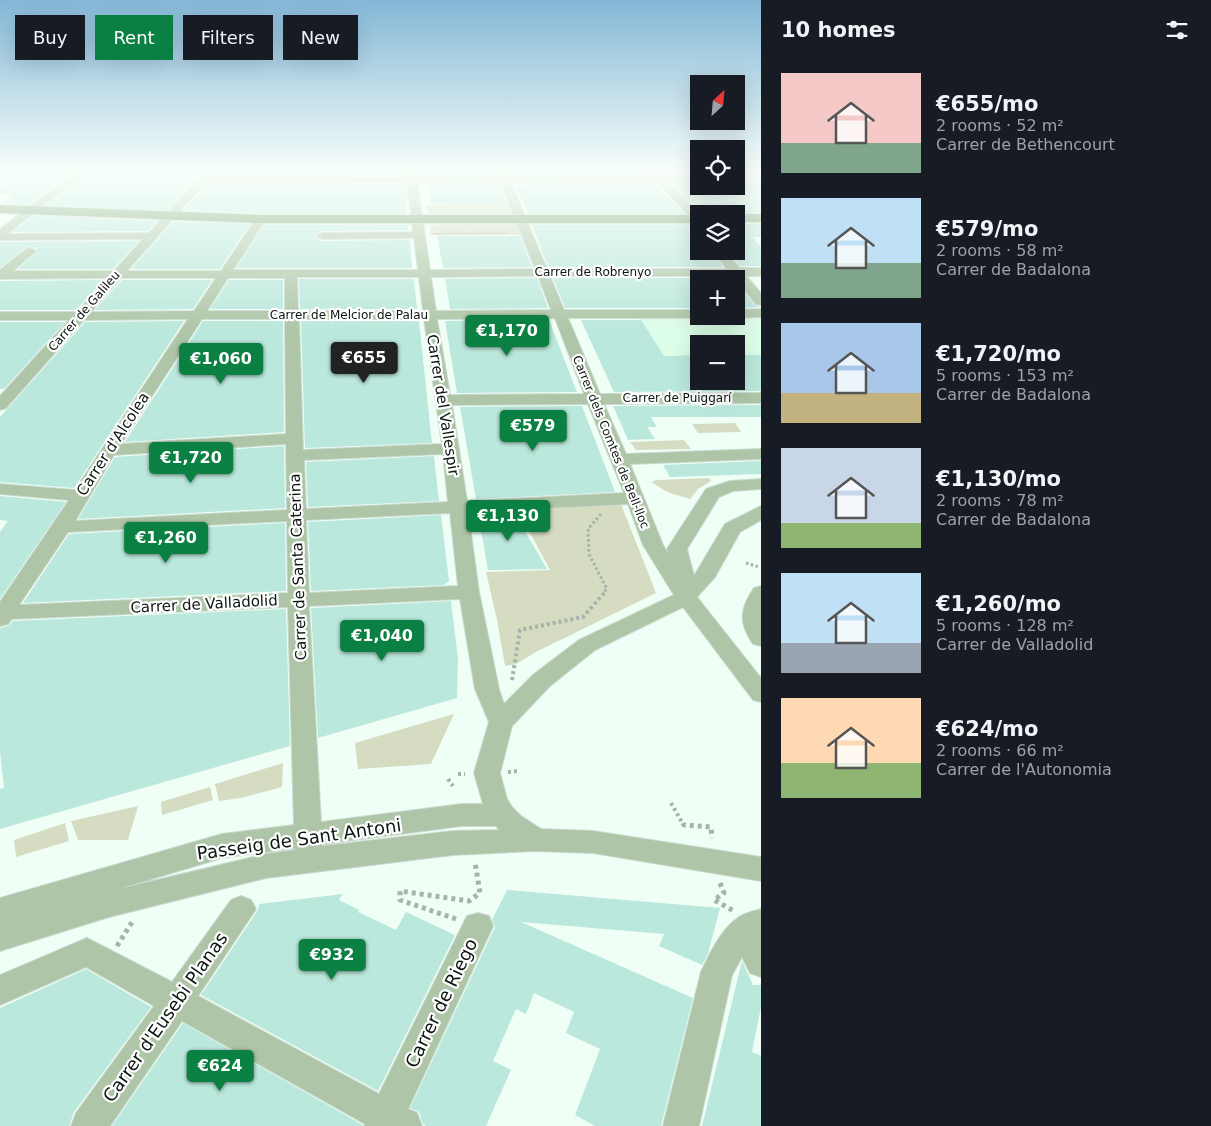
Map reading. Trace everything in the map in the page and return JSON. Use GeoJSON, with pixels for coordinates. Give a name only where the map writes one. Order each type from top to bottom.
{"type":"FeatureCollection","features":[{"type":"Feature","properties":{"kind":"main road"},"geometry":{"type":"LineString","coordinates":[[390,226],[438,226]]}},
{"type":"Feature","properties":{"kind":"street"},"geometry":{"type":"LineString","coordinates":[[0,236],[13,226]]}},
{"type":"Feature","properties":{"kind":"street","name":"Carrer de Galileu"},"geometry":{"type":"LineString","coordinates":[[3,397],[80,316],[161,226]]}},
{"type":"Feature","properties":{"kind":"street","name":"Carrer d'Alcolea"},"geometry":{"type":"LineString","coordinates":[[2,615],[257,226]]}},
{"type":"Feature","properties":{"kind":"street","name":"Carrer dels Comtes de Bell-lloc"},"geometry":{"type":"LineString","coordinates":[[524,226],[653,545],[686,597],[761,694]]}},
{"type":"Feature","properties":{"kind":"street"},"geometry":{"type":"LineString","coordinates":[[322,236],[419,227]]}},
{"type":"Feature","properties":{"kind":"street","name":"Carrer del Vallespir"},"geometry":{"type":"LineString","coordinates":[[419,227],[430,315],[451,449],[469,592],[487,689],[501,722]]}},
{"type":"Feature","properties":{"kind":"street"},"geometry":{"type":"LineString","coordinates":[[0,236],[151,236]]}},
{"type":"Feature","properties":{"kind":"street"},"geometry":{"type":"LineString","coordinates":[[1,275],[30,251]]}},
{"type":"Feature","properties":{"kind":"street"},"geometry":{"type":"LineString","coordinates":[[726,260],[734,270]]}},
{"type":"Feature","properties":{"kind":"street","name":"Carrer de Robrenyo"},"geometry":{"type":"LineString","coordinates":[[1,275],[690,272]]}},
{"type":"Feature","properties":{"kind":"street","name":"Carrer de Robrenyo"},"geometry":{"type":"LineString","coordinates":[[745,272],[761,272]]}},
{"type":"Feature","properties":{"kind":"street","name":"Carrer de Santa Caterina"},"geometry":{"type":"LineString","coordinates":[[291,274],[298,600],[309,848]]}},
{"type":"Feature","properties":{"kind":"street"},"geometry":{"type":"LineString","coordinates":[[745,282],[761,301]]}},
{"type":"Feature","properties":{"kind":"street"},"geometry":{"type":"LineString","coordinates":[[745,314],[761,313]]}},
{"type":"Feature","properties":{"kind":"street","name":"Carrer de Melcior de Palau"},"geometry":{"type":"LineString","coordinates":[[0,316],[690,314]]}},
{"type":"Feature","properties":{"kind":"street","name":"Carrer de Puiggarí"},"geometry":{"type":"LineString","coordinates":[[443,400],[761,398]]}},
{"type":"Feature","properties":{"kind":"street"},"geometry":{"type":"LineString","coordinates":[[109,450],[295,447],[451,449]]}},
{"type":"Feature","properties":{"kind":"street"},"geometry":{"type":"LineString","coordinates":[[620,459],[761,454]]}},
{"type":"Feature","properties":{"kind":"street"},"geometry":{"type":"LineString","coordinates":[[686,597],[684,570],[677,549],[709,497],[724,487],[761,484]]}},
{"type":"Feature","properties":{"kind":"street"},"geometry":{"type":"LineString","coordinates":[[0,489],[80,496]]}},
{"type":"Feature","properties":{"kind":"street"},"geometry":{"type":"LineString","coordinates":[[60,527],[635,498]]}},
{"type":"Feature","properties":{"kind":"street"},"geometry":{"type":"LineString","coordinates":[[536,840],[511,824],[502,815],[494,799],[487,773],[501,722],[542,680],[587,645],[686,597],[705,577],[732,528],[761,512]]}},
{"type":"Feature","properties":{"kind":"street","name":"Carrer de Valladolid"},"geometry":{"type":"LineString","coordinates":[[2,615],[469,592]]}},
{"type":"Feature","properties":{"kind":"street"},"geometry":{"type":"LineString","coordinates":[[761,593],[751,619],[753,628],[761,639]]}},
{"type":"Feature","properties":{"kind":"street","name":"Passeig de Sant Antoni"},"geometry":{"type":"LineString","coordinates":[[0,937],[109,904],[266,866],[309,848],[462,815],[502,815]]}},
{"type":"Feature","properties":{"kind":"street","name":"Passeig de Sant Antoni"},"geometry":{"type":"LineString","coordinates":[[0,910],[222,846],[309,848],[536,840],[593,842],[761,869]]}},
{"type":"Feature","properties":{"kind":"street","name":"Carrer d'Eusebi Planas"},"geometry":{"type":"LineString","coordinates":[[89,1126],[236,916]]}},
{"type":"Feature","properties":{"kind":"street","name":"Carrer de Riego"},"geometry":{"type":"LineString","coordinates":[[391,1123],[478,926]]}},
{"type":"Feature","properties":{"kind":"street"},"geometry":{"type":"LineString","coordinates":[[682,1126],[717,972],[734,942],[752,927],[761,963]]}},
{"type":"Feature","properties":{"kind":"street"},"geometry":{"type":"LineString","coordinates":[[0,990],[102,950],[176,1001],[391,1123]]}},
{"type":"Feature","properties":{"kind":"path"},"geometry":{"type":"LineString","coordinates":[[512,680],[520,630],[583,617],[607,589],[589,554],[588,529],[604,510]]}},
{"type":"Feature","properties":{"kind":"path"},"geometry":{"type":"LineString","coordinates":[[746,563],[759,567]]}},
{"type":"Feature","properties":{"kind":"path"},"geometry":{"type":"LineString","coordinates":[[508,772],[518,771]]}},
{"type":"Feature","properties":{"kind":"path"},"geometry":{"type":"LineString","coordinates":[[458,774],[465,774]]}},
{"type":"Feature","properties":{"kind":"path"},"geometry":{"type":"LineString","coordinates":[[448,779],[453,786]]}},
{"type":"Feature","properties":{"kind":"path"},"geometry":{"type":"LineString","coordinates":[[671,803],[684,825],[711,827],[712,838]]}},
{"type":"Feature","properties":{"kind":"path","name":"Carrer de Riego"},"geometry":{"type":"LineString","coordinates":[[477,867],[480,893],[470,901],[400,891],[400,900],[478,926]]}},
{"type":"Feature","properties":{"kind":"path"},"geometry":{"type":"LineString","coordinates":[[718,877],[724,893],[714,900],[733,909],[752,927]]}},
{"type":"Feature","properties":{"kind":"path"},"geometry":{"type":"LineString","coordinates":[[102,950],[136,916]]}},
{"type":"Feature","properties":{"kind":"shaded area"},"geometry":{"type":"Polygon","coordinates":[[[519,226],[522,235],[431,235],[430,227],[519,226]]]}},
{"type":"Feature","properties":{"kind":"shaded area"},"geometry":{"type":"Polygon","coordinates":[[[638,316],[690,316],[690,325],[745,325],[745,316],[761,316],[761,355],[745,355],[745,335],[690,335],[690,355],[624,356],[626,361],[600,361],[593,346],[656,345],[638,316]]]}},
{"type":"Feature","properties":{"kind":"shaded area"},"geometry":{"type":"Polygon","coordinates":[[[735,423],[741,432],[698,433],[692,424],[735,423]]]}},
{"type":"Feature","properties":{"kind":"shaded area"},"geometry":{"type":"Polygon","coordinates":[[[684,440],[691,449],[636,450],[630,442],[684,440]]]}},
{"type":"Feature","properties":{"kind":"shaded area"},"geometry":{"type":"Polygon","coordinates":[[[709,478],[711,481],[698,489],[690,499],[667,492],[651,482],[656,480],[709,478]]]}},
{"type":"Feature","properties":{"kind":"shaded area"},"geometry":{"type":"Polygon","coordinates":[[[621,504],[656,593],[536,652],[516,664],[505,666],[486,572],[550,570],[529,531],[545,529],[539,508],[621,504]]]}},
{"type":"Feature","properties":{"kind":"shaded area"},"geometry":{"type":"Polygon","coordinates":[[[454,714],[431,764],[358,769],[355,743],[454,714]]]}},
{"type":"Feature","properties":{"kind":"shaded area"},"geometry":{"type":"Polygon","coordinates":[[[283,763],[282,787],[241,798],[219,801],[215,784],[283,763]]]}},
{"type":"Feature","properties":{"kind":"shaded area"},"geometry":{"type":"Polygon","coordinates":[[[210,787],[213,800],[162,815],[161,802],[210,787]]]}},
{"type":"Feature","properties":{"kind":"shaded area"},"geometry":{"type":"Polygon","coordinates":[[[138,806],[128,840],[78,840],[71,821],[138,806]]]}},
{"type":"Feature","properties":{"kind":"shaded area"},"geometry":{"type":"Polygon","coordinates":[[[65,823],[69,841],[16,857],[14,840],[65,823]]]}},
{"type":"Feature","properties":{"kind":"building"},"geometry":{"type":"Polygon","coordinates":[[[20,226],[153,226],[148,231],[12,232],[20,226]]]}},
{"type":"Feature","properties":{"kind":"building"},"geometry":{"type":"Polygon","coordinates":[[[170,226],[249,226],[220,269],[131,269],[170,226]]]}},
{"type":"Feature","properties":{"kind":"building"},"geometry":{"type":"Polygon","coordinates":[[[264,226],[408,226],[408,230],[322,231],[314,237],[322,241],[410,240],[412,268],[236,268],[264,226]]]}},
{"type":"Feature","properties":{"kind":"building"},"geometry":{"type":"Polygon","coordinates":[[[532,226],[690,226],[690,260],[718,260],[723,267],[548,267],[532,226]]]}},
{"type":"Feature","properties":{"kind":"building"},"geometry":{"type":"Polygon","coordinates":[[[745,226],[761,226],[761,237],[752,237],[761,247],[761,266],[741,266],[736,260],[745,260],[745,226]]]}},
{"type":"Feature","properties":{"kind":"building"},"geometry":{"type":"Polygon","coordinates":[[[437,236],[520,236],[532,267],[443,268],[437,236]]]}},
{"type":"Feature","properties":{"kind":"building"},"geometry":{"type":"Polygon","coordinates":[[[139,241],[113,269],[18,269],[37,252],[37,249],[30,246],[0,268],[0,242],[139,241]]]}},
{"type":"Feature","properties":{"kind":"building"},"geometry":{"type":"Polygon","coordinates":[[[537,278],[548,308],[450,309],[445,279],[537,278]]]}},
{"type":"Feature","properties":{"kind":"building"},"geometry":{"type":"Polygon","coordinates":[[[553,278],[690,278],[690,308],[565,308],[553,278]]]}},
{"type":"Feature","properties":{"kind":"building"},"geometry":{"type":"Polygon","coordinates":[[[299,279],[414,279],[417,309],[300,309],[299,279]]]}},
{"type":"Feature","properties":{"kind":"building"},"geometry":{"type":"Polygon","coordinates":[[[104,280],[76,310],[0,310],[0,281],[104,280]]]}},
{"type":"Feature","properties":{"kind":"building"},"geometry":{"type":"Polygon","coordinates":[[[122,280],[212,280],[193,309],[95,310],[122,280]]]}},
{"type":"Feature","properties":{"kind":"building"},"geometry":{"type":"Polygon","coordinates":[[[229,280],[283,280],[283,309],[210,309],[229,280]]]}},
{"type":"Feature","properties":{"kind":"building"},"geometry":{"type":"Polygon","coordinates":[[[745,293],[755,305],[761,307],[745,308],[745,293]]]}},
{"type":"Feature","properties":{"kind":"building"},"geometry":{"type":"Polygon","coordinates":[[[549,320],[577,392],[457,393],[445,321],[549,320]]]}},
{"type":"Feature","properties":{"kind":"building"},"geometry":{"type":"Polygon","coordinates":[[[581,320],[641,320],[664,356],[690,355],[690,390],[745,390],[745,355],[761,355],[761,391],[614,392],[581,320]]]}},
{"type":"Feature","properties":{"kind":"building"},"geometry":{"type":"Polygon","coordinates":[[[184,321],[74,488],[0,482],[0,417],[85,322],[184,321]]]}},
{"type":"Feature","properties":{"kind":"building"},"geometry":{"type":"Polygon","coordinates":[[[203,321],[283,321],[284,432],[125,442],[203,321]]]}},
{"type":"Feature","properties":{"kind":"building"},"geometry":{"type":"Polygon","coordinates":[[[301,321],[419,321],[432,443],[305,448],[301,321]]]}},
{"type":"Feature","properties":{"kind":"building"},"geometry":{"type":"Polygon","coordinates":[[[0,322],[65,322],[4,389],[0,389],[0,322]]]}},
{"type":"Feature","properties":{"kind":"building"},"geometry":{"type":"Polygon","coordinates":[[[761,405],[761,417],[651,417],[657,427],[647,427],[655,439],[628,440],[613,406],[761,405]]]}},
{"type":"Feature","properties":{"kind":"building"},"geometry":{"type":"Polygon","coordinates":[[[582,406],[615,492],[476,499],[460,407],[582,406]]]}},
{"type":"Feature","properties":{"kind":"building"},"geometry":{"type":"Polygon","coordinates":[[[284,446],[285,508],[78,519],[115,457],[284,446]]]}},
{"type":"Feature","properties":{"kind":"building"},"geometry":{"type":"Polygon","coordinates":[[[434,456],[439,501],[308,507],[306,462],[434,456]]]}},
{"type":"Feature","properties":{"kind":"building"},"geometry":{"type":"Polygon","coordinates":[[[761,461],[761,474],[670,477],[663,465],[761,461]]]}},
{"type":"Feature","properties":{"kind":"building"},"geometry":{"type":"Polygon","coordinates":[[[0,496],[66,502],[0,599],[0,532],[8,521],[0,520],[0,496]]]}},
{"type":"Feature","properties":{"kind":"building"},"geometry":{"type":"Polygon","coordinates":[[[535,511],[536,513],[527,513],[529,519],[518,519],[547,569],[488,570],[478,513],[535,511]]]}},
{"type":"Feature","properties":{"kind":"building"},"geometry":{"type":"Polygon","coordinates":[[[441,515],[449,581],[444,585],[311,591],[308,522],[441,515]]]}},
{"type":"Feature","properties":{"kind":"building"},"geometry":{"type":"Polygon","coordinates":[[[285,523],[286,591],[23,603],[69,534],[285,523]]]}},
{"type":"Feature","properties":{"kind":"building"},"geometry":{"type":"Polygon","coordinates":[[[451,601],[458,658],[457,698],[318,738],[311,608],[451,601]]]}},
{"type":"Feature","properties":{"kind":"building"},"geometry":{"type":"Polygon","coordinates":[[[286,609],[290,746],[0,829],[0,789],[4,788],[0,752],[0,628],[8,626],[13,621],[286,609]]]}},
{"type":"Feature","properties":{"kind":"building"},"geometry":{"type":"Polygon","coordinates":[[[507,890],[720,908],[708,954],[702,965],[659,946],[664,934],[521,922],[693,998],[661,1126],[595,1126],[575,1115],[600,1049],[566,1033],[574,1012],[534,993],[526,1014],[516,1009],[493,1061],[511,1070],[486,1126],[426,1126],[423,1124],[419,1112],[410,1108],[495,927],[492,920],[507,890]]]}},
{"type":"Feature","properties":{"kind":"building"},"geometry":{"type":"Polygon","coordinates":[[[343,894],[339,900],[359,910],[358,912],[396,930],[406,912],[455,935],[378,1091],[201,995],[258,910],[259,904],[343,894]]]}},
{"type":"Feature","properties":{"kind":"building"},"geometry":{"type":"Polygon","coordinates":[[[742,961],[753,985],[761,985],[761,1007],[752,1052],[761,1056],[761,1126],[702,1126],[742,961]]]}},
{"type":"Feature","properties":{"kind":"building"},"geometry":{"type":"Polygon","coordinates":[[[86,969],[151,1007],[74,1112],[69,1126],[0,1126],[0,1008],[86,969]]]}},
{"type":"Feature","properties":{"kind":"building"},"geometry":{"type":"Polygon","coordinates":[[[183,1023],[363,1125],[112,1126],[183,1023]]]}}]}
